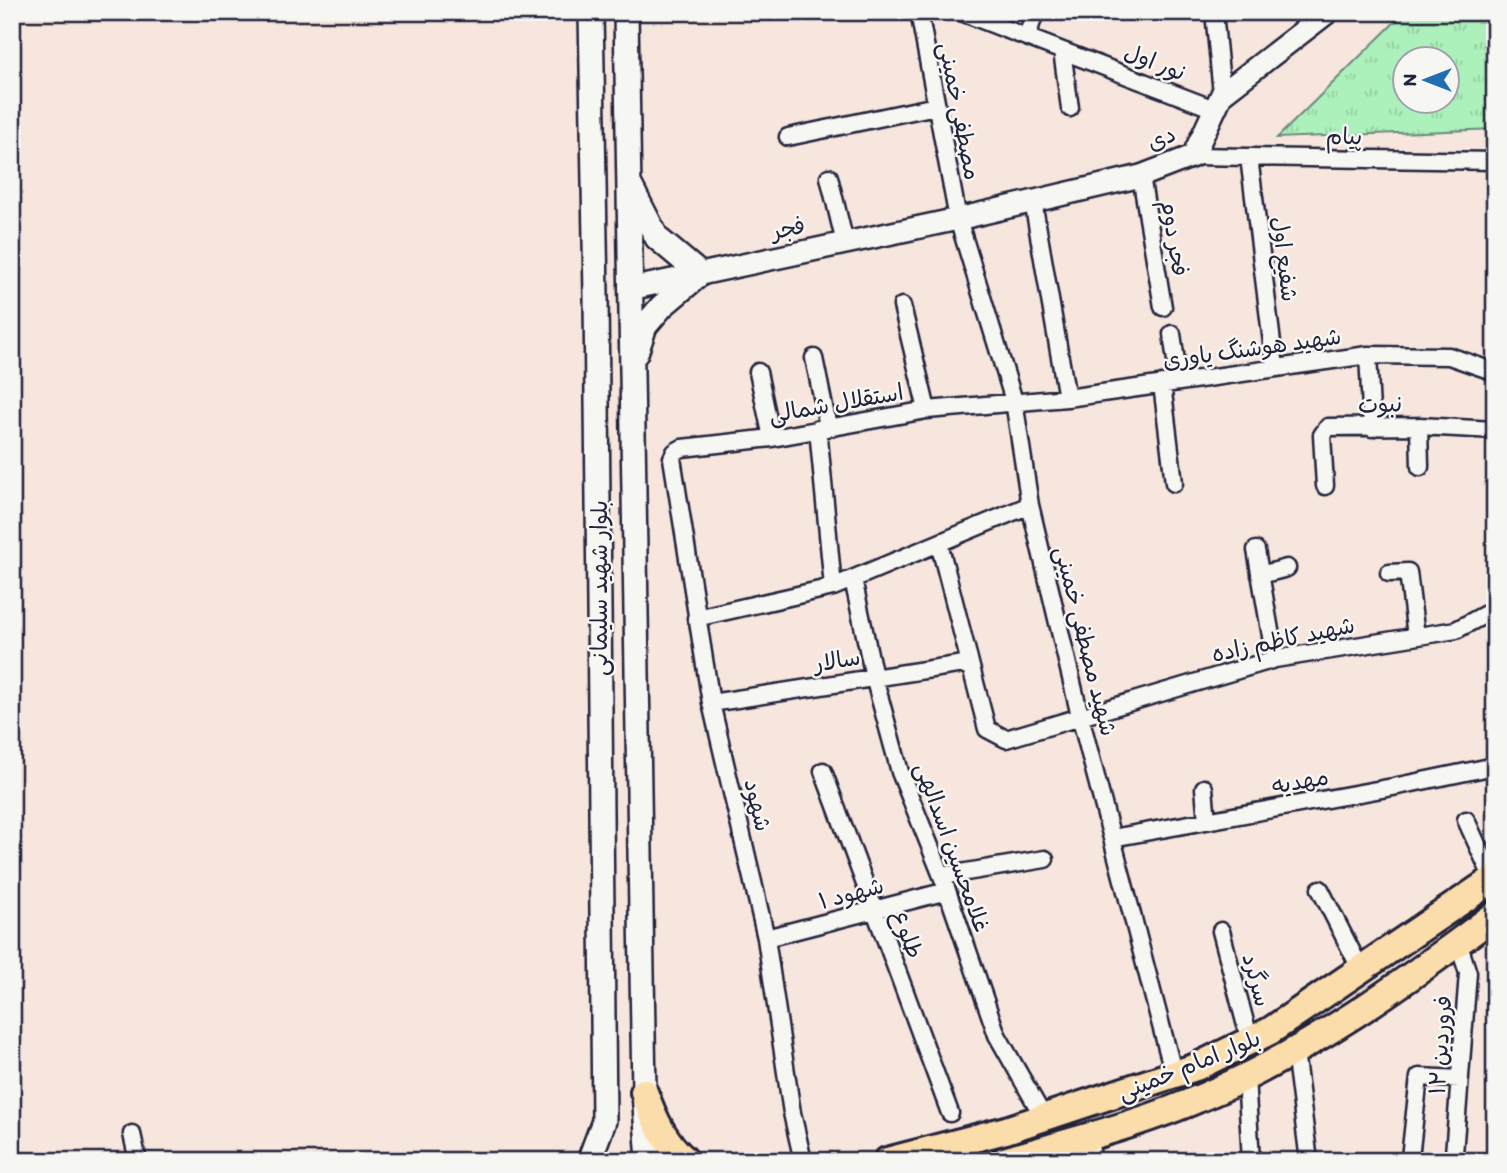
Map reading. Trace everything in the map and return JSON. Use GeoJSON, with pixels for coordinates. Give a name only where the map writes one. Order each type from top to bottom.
{"type":"FeatureCollection","features":[{"type":"Feature","properties":{"kind":"main road","name":"بلوار شهید سلیمانی"},"geometry":{"type":"LineString","coordinates":[[589,1161],[604,1121],[591,12]]}},
{"type":"Feature","properties":{"kind":"main road","name":"بلوار شهید سلیمانی"},"geometry":{"type":"LineString","coordinates":[[626,12],[644,1092],[649,1161]]}},
{"type":"Feature","properties":{"kind":"main road"},"geometry":{"type":"LineString","coordinates":[[628,183],[657,238],[700,274],[662,306],[645,326],[631,365]]}},
{"type":"Feature","properties":{"kind":"main road"},"geometry":{"type":"LineString","coordinates":[[596,296],[630,289]]}},
{"type":"Feature","properties":{"kind":"main road","name":"بلوار امام خمینی"},"geometry":{"type":"LineString","coordinates":[[887,1161],[1044,1118],[1196,1067],[1270,1031],[1494,879]]}},
{"type":"Feature","properties":{"kind":"main road","name":"بلوار امام خمینی"},"geometry":{"type":"LineString","coordinates":[[1004,1161],[1090,1149],[1296,1051],[1368,1006],[1495,915]]}},
{"type":"Feature","properties":{"kind":"main road"},"geometry":{"type":"LineString","coordinates":[[644,1092],[655,1124],[674,1151],[686,1161]]}},
{"type":"Feature","properties":{"kind":"street","name":"مصطفی خمینی"},"geometry":{"type":"LineString","coordinates":[[919,12],[958,219]]}},
{"type":"Feature","properties":{"kind":"street","name":"نور اول"},"geometry":{"type":"LineString","coordinates":[[961,12],[1062,51],[1218,101]]}},
{"type":"Feature","properties":{"kind":"street"},"geometry":{"type":"LineString","coordinates":[[1027,37],[1035,12]]}},
{"type":"Feature","properties":{"kind":"street"},"geometry":{"type":"LineString","coordinates":[[1214,12],[1218,101]]}},
{"type":"Feature","properties":{"kind":"street","name":"دی"},"geometry":{"type":"LineString","coordinates":[[958,219],[1142,176],[1193,156],[1218,101],[1325,13]]}},
{"type":"Feature","properties":{"kind":"street"},"geometry":{"type":"LineString","coordinates":[[1062,51],[1070,108]]}},
{"type":"Feature","properties":{"kind":"street"},"geometry":{"type":"LineString","coordinates":[[788,137],[936,106]]}},
{"type":"Feature","properties":{"kind":"street","name":"پیام"},"geometry":{"type":"LineString","coordinates":[[1193,156],[1495,161]]}},
{"type":"Feature","properties":{"kind":"street","name":"شفیع اول"},"geometry":{"type":"LineString","coordinates":[[1249,157],[1275,367]]}},
{"type":"Feature","properties":{"kind":"street","name":"فجر دوم"},"geometry":{"type":"LineString","coordinates":[[1142,176],[1163,307]]}},
{"type":"Feature","properties":{"kind":"street"},"geometry":{"type":"LineString","coordinates":[[829,177],[845,243]]}},
{"type":"Feature","properties":{"kind":"street"},"geometry":{"type":"LineString","coordinates":[[1033,201],[1067,398]]}},
{"type":"Feature","properties":{"kind":"street","name":"فجر"},"geometry":{"type":"LineString","coordinates":[[630,289],[958,219]]}},
{"type":"Feature","properties":{"kind":"street","name":"شهید مصطفی خمینی"},"geometry":{"type":"LineString","coordinates":[[958,219],[1013,401],[1030,505],[1080,716],[1174,1075]]}},
{"type":"Feature","properties":{"kind":"street"},"geometry":{"type":"LineString","coordinates":[[902,306],[927,410]]}},
{"type":"Feature","properties":{"kind":"street"},"geometry":{"type":"LineString","coordinates":[[1172,334],[1179,381]]}},
{"type":"Feature","properties":{"kind":"street"},"geometry":{"type":"LineString","coordinates":[[1368,355],[1372,428]]}},
{"type":"Feature","properties":{"kind":"street","name":"شهید هوشنگ یاوری"},"geometry":{"type":"LineString","coordinates":[[1013,401],[1067,398],[1368,355],[1449,356],[1495,372]]}},
{"type":"Feature","properties":{"kind":"street"},"geometry":{"type":"LineString","coordinates":[[814,358],[823,428],[833,587]]}},
{"type":"Feature","properties":{"kind":"street"},"geometry":{"type":"LineString","coordinates":[[758,372],[772,438]]}},
{"type":"Feature","properties":{"kind":"street"},"geometry":{"type":"LineString","coordinates":[[1162,384],[1174,483]]}},
{"type":"Feature","properties":{"kind":"street","name":"استقلال شمالی"},"geometry":{"type":"LineString","coordinates":[[672,458],[675,452],[682,448],[772,438],[927,410],[1013,401]]}},
{"type":"Feature","properties":{"kind":"street"},"geometry":{"type":"LineString","coordinates":[[1419,426],[1420,467]]}},
{"type":"Feature","properties":{"kind":"street","name":"نبوت"},"geometry":{"type":"LineString","coordinates":[[1325,486],[1323,431],[1328,428],[1419,426],[1495,430]]}},
{"type":"Feature","properties":{"kind":"street","name":"شهود"},"geometry":{"type":"LineString","coordinates":[[672,458],[710,703],[766,939],[792,1113],[803,1161]]}},
{"type":"Feature","properties":{"kind":"street"},"geometry":{"type":"LineString","coordinates":[[696,618],[833,587],[1030,505]]}},
{"type":"Feature","properties":{"kind":"street","name":"شهید کاظم زاده"},"geometry":{"type":"LineString","coordinates":[[939,543],[987,729],[1006,739],[1275,659],[1456,630],[1495,609]]}},
{"type":"Feature","properties":{"kind":"street"},"geometry":{"type":"LineString","coordinates":[[1256,550],[1275,659]]}},
{"type":"Feature","properties":{"kind":"street"},"geometry":{"type":"LineString","coordinates":[[1260,575],[1287,568]]}},
{"type":"Feature","properties":{"kind":"street"},"geometry":{"type":"LineString","coordinates":[[1389,573],[1408,572],[1416,636]]}},
{"type":"Feature","properties":{"kind":"street","name":"غلامحسین اسدالهی"},"geometry":{"type":"LineString","coordinates":[[853,579],[874,677],[900,772],[945,883],[997,1035],[1044,1118]]}},
{"type":"Feature","properties":{"kind":"street","name":"سالار"},"geometry":{"type":"LineString","coordinates":[[710,703],[970,663]]}},
{"type":"Feature","properties":{"kind":"street","name":"مهدیه"},"geometry":{"type":"LineString","coordinates":[[1112,838],[1495,766]]}},
{"type":"Feature","properties":{"kind":"street","name":"طلوع"},"geometry":{"type":"LineString","coordinates":[[823,771],[950,1113]]}},
{"type":"Feature","properties":{"kind":"street"},"geometry":{"type":"LineString","coordinates":[[1204,788],[1207,821]]}},
{"type":"Feature","properties":{"kind":"street"},"geometry":{"type":"LineString","coordinates":[[1466,820],[1494,879]]}},
{"type":"Feature","properties":{"kind":"street","name":"شهود ۱"},"geometry":{"type":"LineString","coordinates":[[766,939],[875,910],[945,883],[1045,859]]}},
{"type":"Feature","properties":{"kind":"street"},"geometry":{"type":"LineString","coordinates":[[1320,889],[1361,970]]}},
{"type":"Feature","properties":{"kind":"street","name":"سرگرد"},"geometry":{"type":"LineString","coordinates":[[1221,931],[1250,1041]]}},
{"type":"Feature","properties":{"kind":"street","name":"۱۲ فروردین"},"geometry":{"type":"LineString","coordinates":[[1454,1154],[1468,973],[1458,942]]}},
{"type":"Feature","properties":{"kind":"street"},"geometry":{"type":"LineString","coordinates":[[1296,1051],[1309,1161]]}},
{"type":"Feature","properties":{"kind":"street"},"geometry":{"type":"LineString","coordinates":[[1246,1076],[1251,1161]]}},
{"type":"Feature","properties":{"kind":"street"},"geometry":{"type":"LineString","coordinates":[[1410,1158],[1419,1077],[1460,1079]]}},
{"type":"Feature","properties":{"kind":"street"},"geometry":{"type":"LineString","coordinates":[[132,1133],[138,1161]]}},
{"type":"Feature","properties":{"kind":"green space"},"geometry":{"type":"Polygon","coordinates":[[[1405,12],[1495,12],[1495,129],[1277,138],[1405,12]]]}}]}
